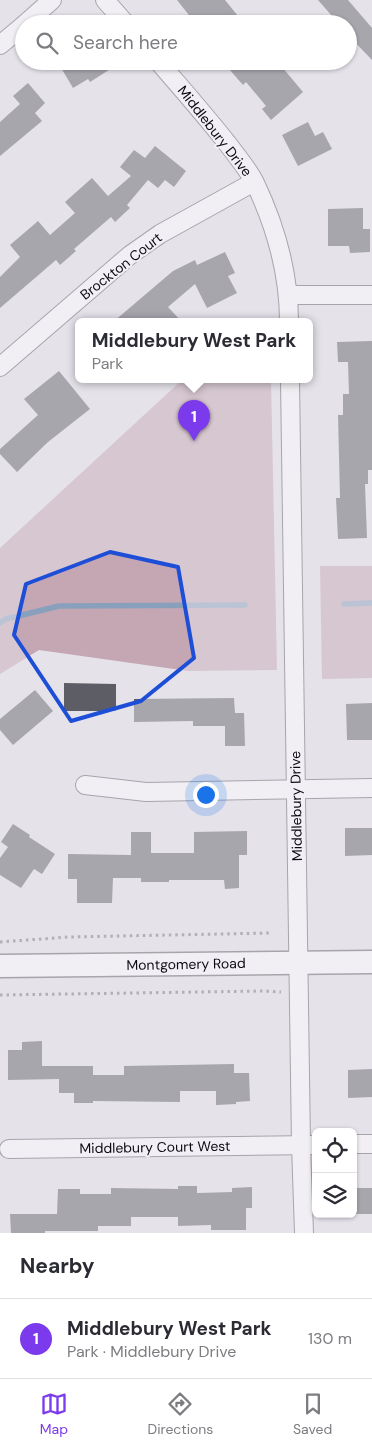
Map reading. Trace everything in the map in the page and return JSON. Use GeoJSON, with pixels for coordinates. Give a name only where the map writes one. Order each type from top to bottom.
{"type":"FeatureCollection","features":[{"type":"Feature","properties":{"kind":"street"},"geometry":{"type":"LineString","coordinates":[[34,15],[52,0]]}},
{"type":"Feature","properties":{"kind":"street"},"geometry":{"type":"LineString","coordinates":[[105,0],[118,15]]}},
{"type":"Feature","properties":{"kind":"street"},"geometry":{"type":"LineString","coordinates":[[0,45],[15,32]]}},
{"type":"Feature","properties":{"kind":"street","name":"Middlebury Drive"},"geometry":{"type":"LineString","coordinates":[[166,70],[214,126],[254,182],[278,241],[289,295],[289,318]]}},
{"type":"Feature","properties":{"kind":"street","name":"Brockton Court"},"geometry":{"type":"LineString","coordinates":[[0,367],[130,255],[160,234],[254,182]]}},
{"type":"Feature","properties":{"kind":"street"},"geometry":{"type":"LineString","coordinates":[[289,295],[372,295]]}},
{"type":"Feature","properties":{"kind":"street","name":"Middlebury Drive"},"geometry":{"type":"LineString","coordinates":[[290,383],[298,963],[308,1145],[302,1214],[304,1233]]}},
{"type":"Feature","properties":{"kind":"street"},"geometry":{"type":"LineString","coordinates":[[85,785],[146,792],[372,788]]}},
{"type":"Feature","properties":{"kind":"street","name":"Montgomery Road"},"geometry":{"type":"LineString","coordinates":[[0,966],[372,962]]}},
{"type":"Feature","properties":{"kind":"street"},"geometry":{"type":"LineString","coordinates":[[357,1144],[372,1144]]}},
{"type":"Feature","properties":{"kind":"street","name":"Middlebury Court West"},"geometry":{"type":"LineString","coordinates":[[9,1149],[308,1145]]}},
{"type":"Feature","properties":{"kind":"path"},"geometry":{"type":"LineString","coordinates":[[0,942],[68,937],[272,933]]}},
{"type":"Feature","properties":{"kind":"path"},"geometry":{"type":"LineString","coordinates":[[0,995],[282,992]]}},
{"type":"Feature","properties":{"kind":"highlighted area"},"geometry":{"type":"Polygon","coordinates":[[[110,552],[178,567],[194,658],[141,701],[71,721],[14,635],[26,584],[110,552]]]}},
{"type":"Feature","properties":{"kind":"shaded area"},"geometry":{"type":"Polygon","coordinates":[[[179,383],[271,383],[277,670],[188,671],[39,650],[0,674],[0,548],[179,383]]]}},
{"type":"Feature","properties":{"kind":"shaded area"},"geometry":{"type":"Polygon","coordinates":[[[320,566],[372,566],[372,678],[322,679],[320,566]]]}},
{"type":"Feature","properties":{"kind":"building"},"geometry":{"type":"Polygon","coordinates":[[[177,0],[225,0],[237,15],[189,15],[177,0]]]}},
{"type":"Feature","properties":{"kind":"building"},"geometry":{"type":"Polygon","coordinates":[[[318,0],[348,0],[372,28],[372,60],[357,44],[357,15],[331,15],[318,0]]]}},
{"type":"Feature","properties":{"kind":"building"},"geometry":{"type":"Polygon","coordinates":[[[62,70],[109,70],[90,82],[88,79],[73,88],[62,70]]]}},
{"type":"Feature","properties":{"kind":"building"},"geometry":{"type":"Polygon","coordinates":[[[230,70],[285,70],[303,92],[271,120],[262,109],[266,106],[246,82],[243,85],[230,70]]]}},
{"type":"Feature","properties":{"kind":"building"},"geometry":{"type":"Polygon","coordinates":[[[28,83],[45,103],[35,113],[42,121],[0,156],[0,122],[20,104],[13,96],[28,83]]]}},
{"type":"Feature","properties":{"kind":"building"},"geometry":{"type":"Polygon","coordinates":[[[308,122],[315,136],[323,132],[332,149],[298,166],[282,135],[308,122]]]}},
{"type":"Feature","properties":{"kind":"building"},"geometry":{"type":"Polygon","coordinates":[[[155,146],[186,171],[174,187],[165,180],[158,188],[148,180],[127,205],[130,208],[115,222],[111,217],[74,249],[76,251],[60,265],[56,260],[0,308],[0,277],[20,257],[10,245],[38,221],[50,235],[75,213],[65,202],[92,178],[108,196],[131,176],[120,167],[134,150],[145,158],[155,146]]]}},
{"type":"Feature","properties":{"kind":"building"},"geometry":{"type":"Polygon","coordinates":[[[363,208],[363,229],[370,229],[370,252],[350,253],[349,246],[328,246],[328,209],[363,208]]]}},
{"type":"Feature","properties":{"kind":"building"},"geometry":{"type":"Polygon","coordinates":[[[225,252],[235,273],[228,276],[237,293],[207,308],[195,284],[168,307],[178,318],[118,318],[173,271],[195,260],[197,265],[225,252]]]}},
{"type":"Feature","properties":{"kind":"building"},"geometry":{"type":"Polygon","coordinates":[[[372,341],[372,470],[368,470],[368,484],[365,484],[367,538],[338,539],[336,498],[340,498],[338,415],[343,415],[343,394],[349,394],[348,362],[338,362],[337,342],[372,341]]]}},
{"type":"Feature","properties":{"kind":"building"},"geometry":{"type":"Polygon","coordinates":[[[59,371],[90,409],[48,442],[17,472],[0,454],[0,449],[38,415],[24,399],[59,371]]]}},
{"type":"Feature","properties":{"kind":"building"},"geometry":{"type":"Polygon","coordinates":[[[64,683],[116,684],[116,711],[64,711],[64,683]]]}},
{"type":"Feature","properties":{"kind":"building"},"geometry":{"type":"Polygon","coordinates":[[[35,690],[53,711],[13,745],[0,730],[0,719],[35,690]]]}},
{"type":"Feature","properties":{"kind":"building"},"geometry":{"type":"Polygon","coordinates":[[[234,698],[235,713],[244,713],[245,746],[225,746],[225,726],[193,726],[193,721],[134,722],[134,699],[234,698]]]}},
{"type":"Feature","properties":{"kind":"building"},"geometry":{"type":"Polygon","coordinates":[[[372,703],[372,740],[347,740],[346,704],[372,703]]]}},
{"type":"Feature","properties":{"kind":"building"},"geometry":{"type":"Polygon","coordinates":[[[13,824],[55,854],[42,874],[34,869],[21,888],[0,875],[0,858],[8,847],[1,842],[13,824]]]}},
{"type":"Feature","properties":{"kind":"building"},"geometry":{"type":"Polygon","coordinates":[[[345,828],[372,828],[372,855],[345,856],[345,828]]]}},
{"type":"Feature","properties":{"kind":"building"},"geometry":{"type":"Polygon","coordinates":[[[247,831],[247,855],[239,855],[239,888],[225,889],[224,880],[141,882],[141,878],[113,878],[112,903],[77,903],[77,879],[68,879],[68,854],[131,855],[131,832],[151,832],[151,853],[194,853],[194,832],[247,831]]]}},
{"type":"Feature","properties":{"kind":"building"},"geometry":{"type":"Polygon","coordinates":[[[42,1041],[42,1066],[93,1066],[93,1075],[124,1075],[124,1066],[234,1064],[234,1073],[249,1073],[250,1101],[216,1105],[216,1091],[180,1091],[180,1102],[93,1101],[93,1103],[74,1103],[74,1093],[59,1093],[59,1079],[8,1080],[8,1050],[22,1050],[22,1042],[42,1041]]]}},
{"type":"Feature","properties":{"kind":"building"},"geometry":{"type":"Polygon","coordinates":[[[372,1069],[372,1097],[348,1098],[348,1070],[372,1069]]]}},
{"type":"Feature","properties":{"kind":"building"},"geometry":{"type":"Polygon","coordinates":[[[178,1186],[197,1186],[197,1193],[232,1192],[232,1188],[252,1187],[252,1208],[246,1208],[246,1230],[211,1230],[211,1225],[178,1226],[178,1217],[131,1217],[131,1226],[98,1226],[98,1231],[11,1233],[10,1214],[57,1214],[58,1189],[80,1189],[80,1194],[111,1194],[111,1188],[178,1189],[178,1186]]]}},
{"type":"Feature","properties":{"kind":"building"},"geometry":{"type":"Polygon","coordinates":[[[357,1188],[372,1188],[372,1214],[357,1214],[357,1188]]]}},
{"type":"Feature","properties":{"kind":"waterway"},"geometry":{"type":"LineString","coordinates":[[344,604],[372,603]]}},
{"type":"Feature","properties":{"kind":"waterway"},"geometry":{"type":"LineString","coordinates":[[0,623],[6,619],[59,606],[245,605]]}},
{"type":"Feature","properties":{"kind":"place","name":"Middlebury West Park"},"geometry":{"type":"Point","coordinates":[194,441]}}]}
